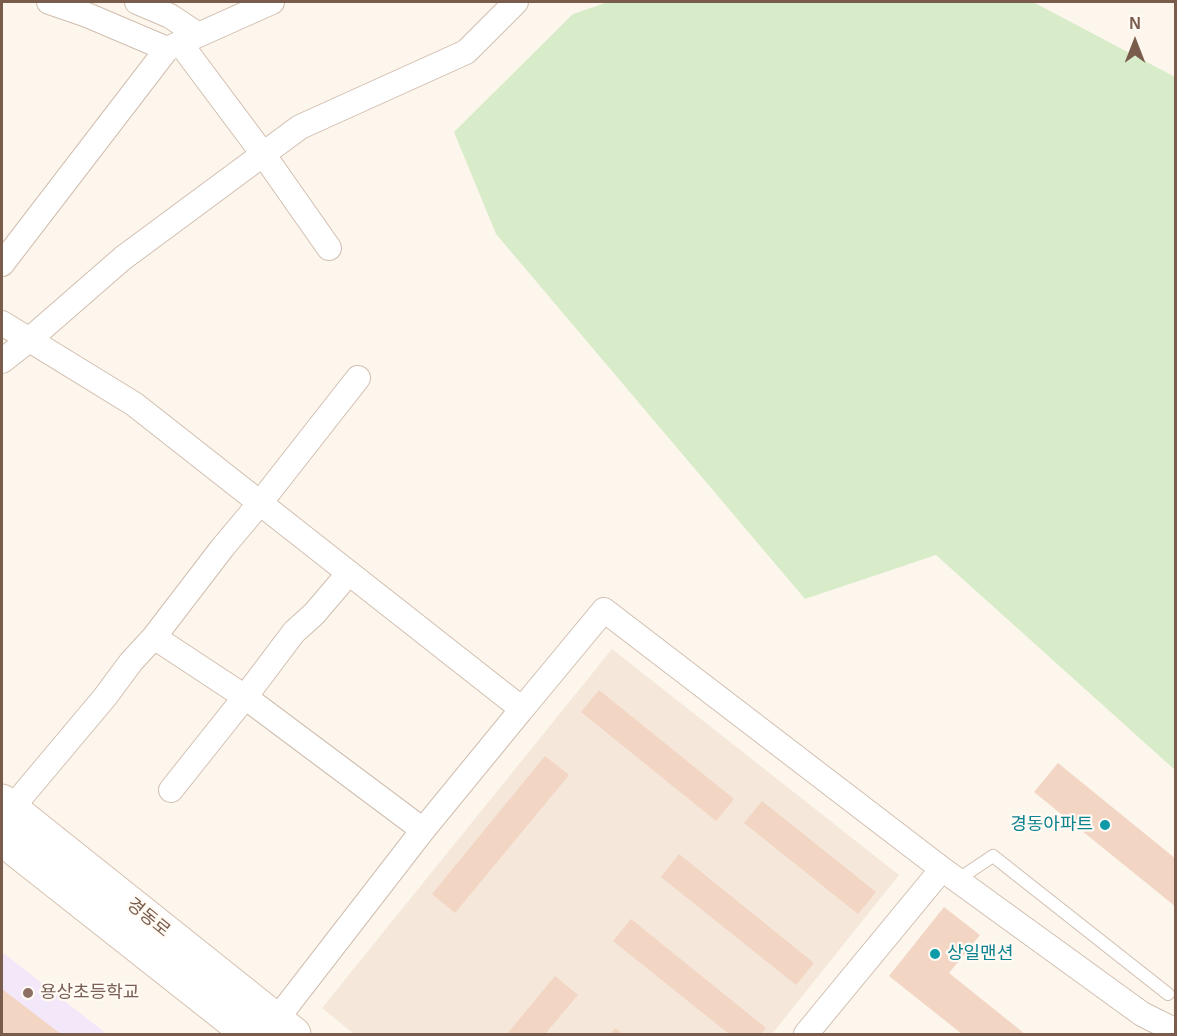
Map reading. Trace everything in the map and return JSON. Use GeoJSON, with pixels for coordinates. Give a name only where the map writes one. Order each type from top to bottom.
{"type":"FeatureCollection","features":[{"type":"Feature","properties":{"kind":"street"},"geometry":{"type":"LineString","coordinates":[[49,2],[181,42]]}},
{"type":"Feature","properties":{"kind":"street"},"geometry":{"type":"LineString","coordinates":[[136,2],[170,16],[181,42],[264,154],[329,248]]}},
{"type":"Feature","properties":{"kind":"street"},"geometry":{"type":"LineString","coordinates":[[2,264],[181,42],[272,2]]}},
{"type":"Feature","properties":{"kind":"street"},"geometry":{"type":"LineString","coordinates":[[2,361],[123,258],[300,127],[466,52],[516,2]]}},
{"type":"Feature","properties":{"kind":"street"},"geometry":{"type":"LineString","coordinates":[[2,323],[134,404],[522,709]]}},
{"type":"Feature","properties":{"kind":"street"},"geometry":{"type":"LineString","coordinates":[[5,816],[105,697],[130,662],[154,637],[358,378]]}},
{"type":"Feature","properties":{"kind":"street"},"geometry":{"type":"LineString","coordinates":[[171,790],[294,632],[314,614],[349,573]]}},
{"type":"Feature","properties":{"kind":"street"},"geometry":{"type":"LineString","coordinates":[[273,1030],[423,830],[604,610],[949,874],[1142,1014],[1176,1031]]}},
{"type":"Feature","properties":{"kind":"street"},"geometry":{"type":"LineString","coordinates":[[154,637],[245,697],[423,830]]}},
{"type":"Feature","properties":{"kind":"street","name":"경동로"},"geometry":{"type":"LineString","coordinates":[[5,816],[273,1030]]}},
{"type":"Feature","properties":{"kind":"street"},"geometry":{"type":"LineString","coordinates":[[806,1035],[949,874]]}},
{"type":"Feature","properties":{"kind":"lane"},"geometry":{"type":"LineString","coordinates":[[949,874],[993,856],[1168,994]]}},
{"type":"Feature","properties":{"kind":"shaded area"},"geometry":{"type":"Polygon","coordinates":[[[612,649],[899,875],[772,1034],[354,1034],[322,1008],[612,649]]]}},
{"type":"Feature","properties":{"kind":"shaded area","name":"용상초등학교"},"geometry":{"type":"Polygon","coordinates":[[[2,952],[107,1034],[2,1034],[2,952]]]}},
{"type":"Feature","properties":{"kind":"green space"},"geometry":{"type":"Polygon","coordinates":[[[608,2],[1033,2],[1175,77],[1175,770],[936,555],[805,599],[496,234],[454,132],[573,14],[608,2]]]}},
{"type":"Feature","properties":{"kind":"building"},"geometry":{"type":"Polygon","coordinates":[[[599,690],[734,799],[716,821],[581,712],[599,690]]]}},
{"type":"Feature","properties":{"kind":"building"},"geometry":{"type":"Polygon","coordinates":[[[545,756],[569,775],[455,913],[432,894],[545,756]]]}},
{"type":"Feature","properties":{"kind":"building","name":"경동아파트"},"geometry":{"type":"Polygon","coordinates":[[[1058,763],[1176,859],[1176,907],[1034,792],[1058,763]]]}},
{"type":"Feature","properties":{"kind":"building"},"geometry":{"type":"Polygon","coordinates":[[[762,801],[876,892],[858,914],[744,823],[762,801]]]}},
{"type":"Feature","properties":{"kind":"building"},"geometry":{"type":"Polygon","coordinates":[[[679,854],[814,963],[796,985],[661,877],[679,854]]]}},
{"type":"Feature","properties":{"kind":"building","name":"상일맨션"},"geometry":{"type":"Polygon","coordinates":[[[944,907],[980,935],[949,973],[1025,1034],[962,1034],[889,976],[944,907]]]}},
{"type":"Feature","properties":{"kind":"building"},"geometry":{"type":"Polygon","coordinates":[[[631,919],[766,1028],[761,1034],[729,1034],[613,941],[631,919]]]}},
{"type":"Feature","properties":{"kind":"building"},"geometry":{"type":"Polygon","coordinates":[[[555,976],[578,995],[545,1034],[507,1034],[555,976]]]}},
{"type":"Feature","properties":{"kind":"building"},"geometry":{"type":"Polygon","coordinates":[[[2,989],[61,1034],[2,1034],[2,989]]]}},
{"type":"Feature","properties":{"kind":"building"},"geometry":{"type":"Polygon","coordinates":[[[615,1028],[623,1034],[610,1034],[615,1028]]]}},
{"type":"Feature","properties":{"kind":"place","name":"경동아파트"},"geometry":{"type":"Point","coordinates":[1105,825]}},
{"type":"Feature","properties":{"kind":"place","name":"상일맨션"},"geometry":{"type":"Point","coordinates":[935,954]}},
{"type":"Feature","properties":{"kind":"place","name":"용상초등학교"},"geometry":{"type":"Point","coordinates":[28,993]}}]}
